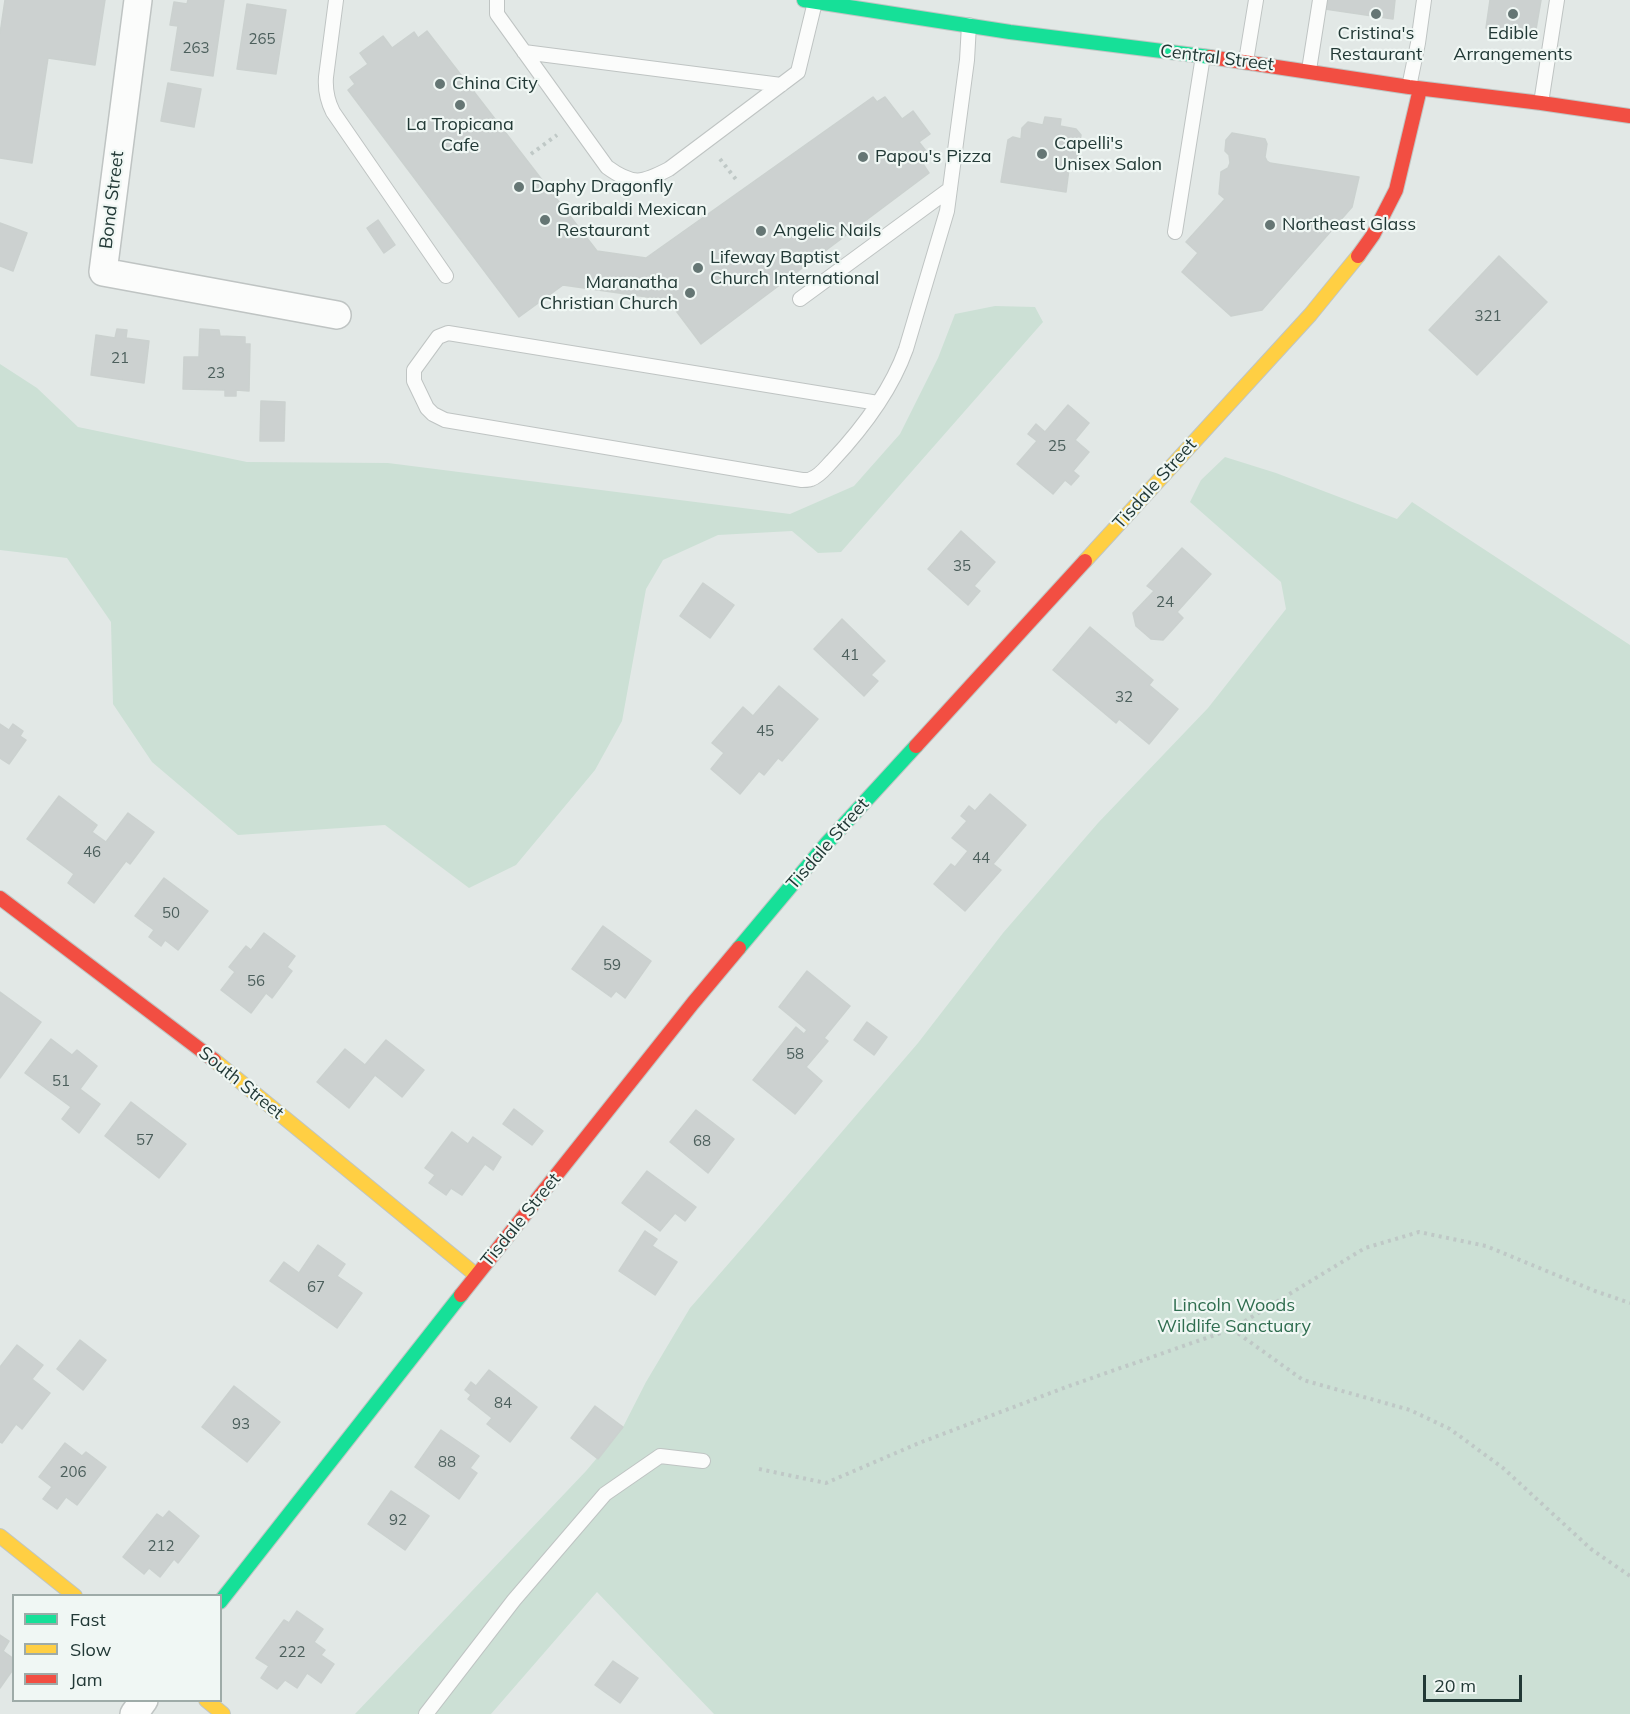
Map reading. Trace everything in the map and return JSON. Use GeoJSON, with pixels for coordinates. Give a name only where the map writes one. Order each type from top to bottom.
{"type":"FeatureCollection","features":[{"type":"Feature","properties":{"kind":"street","name":"Bond Street"},"geometry":{"type":"LineString","coordinates":[[138,0],[103,272],[337,315]]}},
{"type":"Feature","properties":{"kind":"street","name":"Central Street"},"geometry":{"type":"LineString","coordinates":[[809,1],[969,25],[1309,70],[1415,88],[1630,116]]}},
{"type":"Feature","properties":{"kind":"street","name":"Tisdale Street"},"geometry":{"type":"LineString","coordinates":[[222,1599],[693,1003],[827,843],[1310,315],[1361,253],[1396,190],[1415,88]]}},
{"type":"Feature","properties":{"kind":"street","name":"South Street"},"geometry":{"type":"LineString","coordinates":[[0,898],[220,1064],[476,1275]]}},
{"type":"Feature","properties":{"kind":"street"},"geometry":{"type":"LineString","coordinates":[[0,1536],[72,1594]]}},
{"type":"Feature","properties":{"kind":"street"},"geometry":{"type":"LineString","coordinates":[[134,1714],[143,1702]]}},
{"type":"Feature","properties":{"kind":"street"},"geometry":{"type":"LineString","coordinates":[[207,1702],[223,1714]]}},
{"type":"Feature","properties":{"kind":"lane"},"geometry":{"type":"LineString","coordinates":[[336,0],[326,77],[328,101],[333,112],[446,276]]}},
{"type":"Feature","properties":{"kind":"lane"},"geometry":{"type":"LineString","coordinates":[[497,0],[497,14],[607,167],[619,176],[634,182],[652,178],[669,169],[798,72],[809,1]]}},
{"type":"Feature","properties":{"kind":"lane"},"geometry":{"type":"LineString","coordinates":[[1246,61],[1256,0]]}},
{"type":"Feature","properties":{"kind":"lane"},"geometry":{"type":"LineString","coordinates":[[1309,70],[1320,0]]}},
{"type":"Feature","properties":{"kind":"lane"},"geometry":{"type":"LineString","coordinates":[[1415,88],[1424,0]]}},
{"type":"Feature","properties":{"kind":"lane"},"geometry":{"type":"LineString","coordinates":[[1541,103],[1557,0]]}},
{"type":"Feature","properties":{"kind":"lane"},"geometry":{"type":"LineString","coordinates":[[878,403],[448,333],[438,337],[414,370],[414,381],[427,408],[445,420],[802,480],[810,479],[820,473],[846,446],[878,403],[899,367],[906,349],[947,211],[967,60],[969,25]]}},
{"type":"Feature","properties":{"kind":"lane"},"geometry":{"type":"LineString","coordinates":[[524,52],[781,86]]}},
{"type":"Feature","properties":{"kind":"lane"},"geometry":{"type":"LineString","coordinates":[[1175,232],[1203,56]]}},
{"type":"Feature","properties":{"kind":"lane"},"geometry":{"type":"LineString","coordinates":[[801,299],[950,189]]}},
{"type":"Feature","properties":{"kind":"lane"},"geometry":{"type":"LineString","coordinates":[[426,1714],[514,1600],[605,1494],[660,1456],[703,1461]]}},
{"type":"Feature","properties":{"kind":"path"},"geometry":{"type":"LineString","coordinates":[[531,154],[575,122]]}},
{"type":"Feature","properties":{"kind":"path"},"geometry":{"type":"LineString","coordinates":[[759,1469],[826,1483],[941,1435],[1069,1386],[1232,1329],[1365,1248],[1419,1232],[1486,1246],[1630,1303]]}},
{"type":"Feature","properties":{"kind":"path"},"geometry":{"type":"LineString","coordinates":[[1232,1329],[1303,1380],[1410,1410],[1450,1430],[1503,1468],[1592,1549],[1630,1576]]}},
{"type":"Feature","properties":{"kind":"green space"},"geometry":{"type":"Polygon","coordinates":[[[995,306],[1035,307],[1043,322],[841,552],[818,553],[792,531],[718,535],[663,560],[646,589],[622,721],[595,770],[516,865],[469,888],[385,825],[238,835],[152,762],[113,704],[111,622],[67,558],[0,550],[0,364],[37,388],[78,427],[247,462],[388,463],[790,514],[854,486],[900,434],[938,358],[955,314],[995,306]]]}},
{"type":"Feature","properties":{"kind":"green space","name":"Lincoln Woods Wildlife Sanctuary"},"geometry":{"type":"Polygon","coordinates":[[[1225,457],[1276,473],[1397,519],[1412,502],[1630,645],[1630,1714],[714,1714],[597,1592],[491,1714],[355,1714],[586,1471],[623,1427],[646,1382],[690,1308],[918,1043],[1003,933],[1098,823],[1208,708],[1286,609],[1281,582],[1190,502],[1201,480],[1225,457]]]}},
{"type":"Feature","properties":{"kind":"building"},"geometry":{"type":"Polygon","coordinates":[[[5,0],[105,0],[95,65],[48,58],[32,163],[0,158],[0,34],[5,0]]]}},
{"type":"Feature","properties":{"kind":"building"},"geometry":{"type":"Polygon","coordinates":[[[188,0],[224,0],[213,76],[171,70],[178,26],[170,25],[174,2],[187,4],[188,0]]]}},
{"type":"Feature","properties":{"kind":"building","name":"Cristina's Restaurant"},"geometry":{"type":"Polygon","coordinates":[[[1326,0],[1395,0],[1393,19],[1325,9],[1326,0]]]}},
{"type":"Feature","properties":{"kind":"building","name":"Edible Arrangements"},"geometry":{"type":"Polygon","coordinates":[[[1490,0],[1541,0],[1535,35],[1486,28],[1490,0]]]}},
{"type":"Feature","properties":{"kind":"building"},"geometry":{"type":"Polygon","coordinates":[[[247,4],[286,10],[276,74],[237,69],[247,4]]]}},
{"type":"Feature","properties":{"kind":"building"},"geometry":{"type":"Polygon","coordinates":[[[427,31],[597,251],[646,258],[873,97],[877,102],[885,97],[902,119],[913,111],[930,134],[919,142],[929,155],[921,161],[929,173],[701,344],[668,300],[563,285],[519,317],[348,90],[355,84],[350,77],[368,64],[360,53],[383,36],[392,48],[414,32],[418,38],[427,31]]]}},
{"type":"Feature","properties":{"kind":"building"},"geometry":{"type":"Polygon","coordinates":[[[168,83],[201,89],[194,127],[161,121],[168,83]]]}},
{"type":"Feature","properties":{"kind":"building","name":"Capelli's Unisex Salon"},"geometry":{"type":"Polygon","coordinates":[[[1045,117],[1061,119],[1060,126],[1076,129],[1081,135],[1076,166],[1069,169],[1066,192],[1001,182],[1008,140],[1013,137],[1021,139],[1022,128],[1028,122],[1043,125],[1045,117]]]}},
{"type":"Feature","properties":{"kind":"building","name":"Northeast Glass"},"geometry":{"type":"Polygon","coordinates":[[[1232,133],[1265,139],[1267,144],[1265,157],[1270,163],[1359,177],[1352,207],[1262,310],[1231,316],[1182,272],[1198,253],[1186,242],[1225,199],[1219,194],[1221,172],[1228,168],[1230,163],[1229,155],[1225,151],[1226,140],[1232,133]]]}},
{"type":"Feature","properties":{"kind":"building"},"geometry":{"type":"Polygon","coordinates":[[[378,220],[395,245],[384,253],[367,228],[378,220]]]}},
{"type":"Feature","properties":{"kind":"building"},"geometry":{"type":"Polygon","coordinates":[[[0,223],[27,233],[13,271],[0,266],[0,223]]]}},
{"type":"Feature","properties":{"kind":"building"},"geometry":{"type":"Polygon","coordinates":[[[1499,256],[1547,302],[1477,375],[1429,330],[1499,256]]]}},
{"type":"Feature","properties":{"kind":"building"},"geometry":{"type":"Polygon","coordinates":[[[117,329],[127,330],[126,338],[149,341],[144,383],[91,375],[96,335],[115,338],[117,329]]]}},
{"type":"Feature","properties":{"kind":"building"},"geometry":{"type":"Polygon","coordinates":[[[200,329],[219,330],[220,336],[245,337],[245,344],[250,344],[249,391],[236,390],[236,396],[225,396],[225,390],[183,389],[184,357],[199,357],[200,329]]]}},
{"type":"Feature","properties":{"kind":"building"},"geometry":{"type":"Polygon","coordinates":[[[261,401],[285,402],[284,441],[260,441],[261,401]]]}},
{"type":"Feature","properties":{"kind":"building"},"geometry":{"type":"Polygon","coordinates":[[[1068,405],[1089,423],[1075,440],[1089,452],[1073,471],[1079,476],[1071,485],[1065,480],[1053,494],[1017,464],[1037,441],[1028,434],[1036,424],[1045,432],[1068,405]]]}},
{"type":"Feature","properties":{"kind":"building"},"geometry":{"type":"Polygon","coordinates":[[[961,531],[995,562],[974,586],[980,591],[968,605],[928,569],[961,531]]]}},
{"type":"Feature","properties":{"kind":"building"},"geometry":{"type":"Polygon","coordinates":[[[1182,548],[1211,574],[1177,612],[1183,618],[1163,640],[1151,639],[1136,626],[1133,613],[1154,591],[1147,586],[1182,548]]]}},
{"type":"Feature","properties":{"kind":"building"},"geometry":{"type":"Polygon","coordinates":[[[703,583],[734,605],[710,638],[680,616],[703,583]]]}},
{"type":"Feature","properties":{"kind":"building"},"geometry":{"type":"Polygon","coordinates":[[[842,619],[885,661],[871,675],[878,681],[864,696],[814,649],[842,619]]]}},
{"type":"Feature","properties":{"kind":"building"},"geometry":{"type":"Polygon","coordinates":[[[1090,627],[1153,680],[1149,685],[1178,709],[1149,744],[1119,719],[1116,723],[1053,670],[1090,627]]]}},
{"type":"Feature","properties":{"kind":"building"},"geometry":{"type":"Polygon","coordinates":[[[779,686],[818,719],[782,761],[778,758],[764,775],[759,771],[740,794],[711,769],[724,753],[712,743],[743,707],[753,716],[779,686]]]}},
{"type":"Feature","properties":{"kind":"building"},"geometry":{"type":"Polygon","coordinates":[[[0,724],[9,730],[13,724],[23,731],[20,736],[26,740],[9,764],[0,758],[0,724]]]}},
{"type":"Feature","properties":{"kind":"building"},"geometry":{"type":"Polygon","coordinates":[[[990,794],[1026,825],[993,864],[1001,870],[965,911],[934,884],[951,864],[955,867],[968,851],[952,838],[967,821],[961,816],[969,806],[975,811],[990,794]]]}},
{"type":"Feature","properties":{"kind":"building"},"geometry":{"type":"Polygon","coordinates":[[[59,796],[97,825],[92,832],[106,842],[128,813],[154,832],[130,864],[126,861],[94,903],[68,883],[74,874],[27,839],[59,796]]]}},
{"type":"Feature","properties":{"kind":"building"},"geometry":{"type":"Polygon","coordinates":[[[164,878],[208,911],[178,950],[165,940],[161,946],[149,937],[154,930],[135,916],[164,878]]]}},
{"type":"Feature","properties":{"kind":"building"},"geometry":{"type":"Polygon","coordinates":[[[603,926],[651,961],[625,998],[616,991],[611,997],[572,969],[603,926]]]}},
{"type":"Feature","properties":{"kind":"building"},"geometry":{"type":"Polygon","coordinates":[[[264,933],[295,956],[287,967],[292,971],[272,998],[266,993],[251,1013],[221,990],[235,972],[229,967],[246,946],[251,950],[264,933]]]}},
{"type":"Feature","properties":{"kind":"building"},"geometry":{"type":"Polygon","coordinates":[[[807,971],[850,1006],[824,1038],[828,1041],[806,1067],[822,1081],[795,1114],[753,1080],[796,1027],[804,1034],[807,1030],[779,1007],[807,971]]]}},
{"type":"Feature","properties":{"kind":"building"},"geometry":{"type":"Polygon","coordinates":[[[0,992],[41,1022],[0,1078],[0,992]]]}},
{"type":"Feature","properties":{"kind":"building"},"geometry":{"type":"Polygon","coordinates":[[[867,1022],[887,1037],[874,1055],[854,1040],[867,1022]]]}},
{"type":"Feature","properties":{"kind":"building"},"geometry":{"type":"Polygon","coordinates":[[[51,1039],[72,1055],[77,1050],[97,1066],[80,1089],[100,1104],[79,1133],[62,1119],[71,1107],[25,1073],[51,1039]]]}},
{"type":"Feature","properties":{"kind":"building"},"geometry":{"type":"Polygon","coordinates":[[[386,1040],[424,1070],[402,1097],[375,1075],[349,1108],[317,1082],[345,1049],[365,1065],[386,1040]]]}},
{"type":"Feature","properties":{"kind":"building"},"geometry":{"type":"Polygon","coordinates":[[[131,1102],[186,1144],[159,1178],[105,1136],[131,1102]]]}},
{"type":"Feature","properties":{"kind":"building"},"geometry":{"type":"Polygon","coordinates":[[[514,1109],[543,1131],[532,1145],[503,1124],[514,1109]]]}},
{"type":"Feature","properties":{"kind":"building"},"geometry":{"type":"Polygon","coordinates":[[[696,1110],[734,1139],[708,1173],[670,1142],[696,1110]]]}},
{"type":"Feature","properties":{"kind":"building"},"geometry":{"type":"Polygon","coordinates":[[[452,1132],[468,1144],[473,1137],[501,1157],[493,1170],[485,1164],[462,1195],[451,1188],[446,1195],[429,1183],[435,1175],[425,1168],[452,1132]]]}},
{"type":"Feature","properties":{"kind":"building"},"geometry":{"type":"Polygon","coordinates":[[[647,1171],[696,1207],[685,1221],[675,1213],[660,1231],[622,1203],[647,1171]]]}},
{"type":"Feature","properties":{"kind":"building"},"geometry":{"type":"Polygon","coordinates":[[[645,1231],[657,1239],[652,1246],[677,1262],[655,1295],[619,1271],[645,1231]]]}},
{"type":"Feature","properties":{"kind":"building"},"geometry":{"type":"Polygon","coordinates":[[[318,1245],[345,1264],[337,1276],[362,1293],[337,1328],[270,1281],[284,1262],[299,1273],[318,1245]]]}},
{"type":"Feature","properties":{"kind":"building"},"geometry":{"type":"Polygon","coordinates":[[[80,1340],[106,1360],[83,1390],[57,1369],[80,1340]]]}},
{"type":"Feature","properties":{"kind":"building"},"geometry":{"type":"Polygon","coordinates":[[[17,1345],[43,1365],[32,1379],[50,1393],[22,1429],[16,1424],[2,1443],[0,1442],[0,1367],[17,1345]]]}},
{"type":"Feature","properties":{"kind":"building"},"geometry":{"type":"Polygon","coordinates":[[[489,1370],[537,1407],[510,1442],[487,1424],[492,1418],[468,1399],[471,1395],[465,1390],[471,1382],[476,1386],[489,1370]]]}},
{"type":"Feature","properties":{"kind":"building"},"geometry":{"type":"Polygon","coordinates":[[[234,1386],[280,1422],[247,1462],[202,1427],[234,1386]]]}},
{"type":"Feature","properties":{"kind":"building"},"geometry":{"type":"Polygon","coordinates":[[[595,1406],[623,1427],[598,1459],[571,1438],[595,1406]]]}},
{"type":"Feature","properties":{"kind":"building"},"geometry":{"type":"Polygon","coordinates":[[[441,1430],[479,1456],[470,1468],[477,1473],[459,1499],[415,1467],[441,1430]]]}},
{"type":"Feature","properties":{"kind":"building"},"geometry":{"type":"Polygon","coordinates":[[[65,1443],[82,1456],[86,1452],[106,1467],[77,1505],[66,1497],[57,1509],[43,1499],[52,1487],[39,1477],[65,1443]]]}},
{"type":"Feature","properties":{"kind":"building"},"geometry":{"type":"Polygon","coordinates":[[[391,1491],[429,1516],[405,1550],[368,1524],[391,1491]]]}},
{"type":"Feature","properties":{"kind":"building"},"geometry":{"type":"Polygon","coordinates":[[[169,1511],[199,1536],[178,1563],[174,1559],[160,1577],[149,1568],[144,1574],[123,1557],[157,1514],[163,1518],[169,1511]]]}},
{"type":"Feature","properties":{"kind":"building"},"geometry":{"type":"Polygon","coordinates":[[[297,1611],[323,1629],[314,1642],[325,1650],[321,1655],[334,1664],[321,1683],[307,1673],[297,1688],[285,1680],[277,1689],[261,1678],[269,1666],[256,1658],[284,1620],[289,1623],[297,1611]]]}},
{"type":"Feature","properties":{"kind":"building"},"geometry":{"type":"Polygon","coordinates":[[[0,1635],[9,1641],[3,1651],[12,1658],[12,1671],[0,1688],[0,1635]]]}},
{"type":"Feature","properties":{"kind":"building"},"geometry":{"type":"Polygon","coordinates":[[[613,1661],[638,1678],[620,1703],[595,1685],[613,1661]]]}},
{"type":"Feature","properties":{"kind":"traffic: fast"},"geometry":{"type":"LineString","coordinates":[[804,0],[1010,32],[1210,57]]}},
{"type":"Feature","properties":{"kind":"traffic: fast"},"geometry":{"type":"LineString","coordinates":[[739,948],[827,843],[916,746]]}},
{"type":"Feature","properties":{"kind":"traffic: fast"},"geometry":{"type":"LineString","coordinates":[[222,1599],[461,1295]]}},
{"type":"Feature","properties":{"kind":"traffic: slow"},"geometry":{"type":"LineString","coordinates":[[1085,561],[1310,315],[1358,256]]}},
{"type":"Feature","properties":{"kind":"traffic: slow"},"geometry":{"type":"LineString","coordinates":[[214,1060],[476,1275]]}},
{"type":"Feature","properties":{"kind":"traffic: slow"},"geometry":{"type":"LineString","coordinates":[[0,1536],[72,1594]]}},
{"type":"Feature","properties":{"kind":"traffic: slow"},"geometry":{"type":"LineString","coordinates":[[208,1702],[223,1714]]}},
{"type":"Feature","properties":{"kind":"traffic: jam"},"geometry":{"type":"LineString","coordinates":[[1210,57],[1409,87],[1630,116]]}},
{"type":"Feature","properties":{"kind":"traffic: jam"},"geometry":{"type":"LineString","coordinates":[[1358,256],[1373,235],[1396,190],[1420,89]]}},
{"type":"Feature","properties":{"kind":"traffic: jam"},"geometry":{"type":"LineString","coordinates":[[916,746],[1085,561]]}},
{"type":"Feature","properties":{"kind":"traffic: jam"},"geometry":{"type":"LineString","coordinates":[[0,898],[214,1060]]}},
{"type":"Feature","properties":{"kind":"traffic: jam"},"geometry":{"type":"LineString","coordinates":[[461,1295],[739,948]]}},
{"type":"Feature","properties":{"kind":"place","name":"Cristina's Restaurant"},"geometry":{"type":"Point","coordinates":[1376,14]}},
{"type":"Feature","properties":{"kind":"place","name":"Edible Arrangements"},"geometry":{"type":"Point","coordinates":[1513,14]}},
{"type":"Feature","properties":{"kind":"place","name":"China City"},"geometry":{"type":"Point","coordinates":[440,84]}},
{"type":"Feature","properties":{"kind":"place","name":"La Tropicana Cafe"},"geometry":{"type":"Point","coordinates":[460,105]}},
{"type":"Feature","properties":{"kind":"place","name":"Capelli's Unisex Salon"},"geometry":{"type":"Point","coordinates":[1042,154]}},
{"type":"Feature","properties":{"kind":"place","name":"Papou's Pizza"},"geometry":{"type":"Point","coordinates":[863,157]}},
{"type":"Feature","properties":{"kind":"place","name":"Daphy Dragonfly"},"geometry":{"type":"Point","coordinates":[519,187]}},
{"type":"Feature","properties":{"kind":"place","name":"Garibaldi Mexican Restaurant"},"geometry":{"type":"Point","coordinates":[545,220]}},
{"type":"Feature","properties":{"kind":"place","name":"Northeast Glass"},"geometry":{"type":"Point","coordinates":[1270,225]}},
{"type":"Feature","properties":{"kind":"place","name":"Angelic Nails"},"geometry":{"type":"Point","coordinates":[761,231]}},
{"type":"Feature","properties":{"kind":"place","name":"Lifeway Baptist Church International"},"geometry":{"type":"Point","coordinates":[698,268]}},
{"type":"Feature","properties":{"kind":"place","name":"Maranatha Christian Church"},"geometry":{"type":"Point","coordinates":[690,293]}}]}
